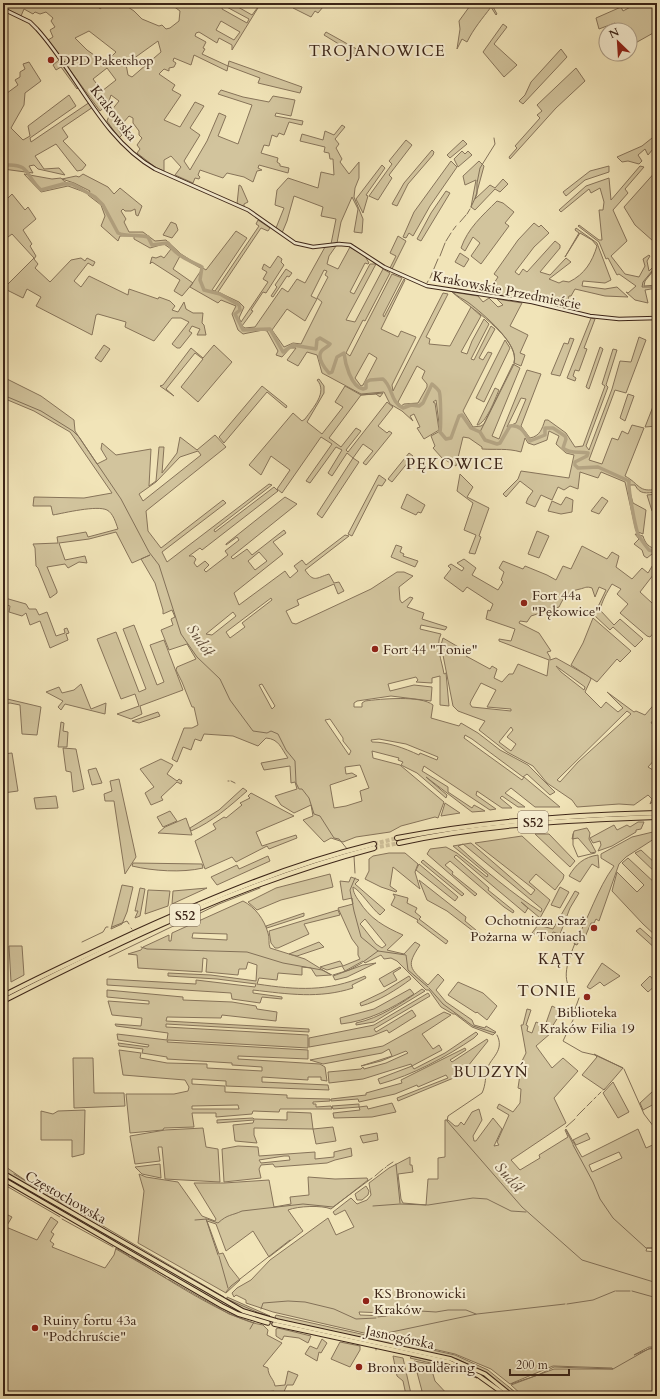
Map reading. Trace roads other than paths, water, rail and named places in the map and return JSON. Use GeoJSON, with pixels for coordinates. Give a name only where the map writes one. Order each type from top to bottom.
{"type":"FeatureCollection","features":[{"type":"Feature","properties":{"kind":"highway","name":"S52"},"geometry":{"type":"LineString","coordinates":[[564,818],[472,829],[398,841],[491,822],[564,818],[594,817],[657,812]]}},
{"type":"Feature","properties":{"kind":"highway","name":"S52"},"geometry":{"type":"LineString","coordinates":[[594,817],[656,818]]}},
{"type":"Feature","properties":{"kind":"highway","name":"S52"},"geometry":{"type":"LineString","coordinates":[[3,996],[60,967],[226,892],[282,870],[324,860],[366,850],[374,846],[362,847],[324,860],[216,901],[74,966],[3,1001]]}},
{"type":"Feature","properties":{"kind":"main road","name":"Krakowska"},"geometry":{"type":"LineString","coordinates":[[3,9],[30,22],[37,28],[117,137],[145,162]]}},
{"type":"Feature","properties":{"kind":"main road","name":"Krakowskie Przedmieście"},"geometry":{"type":"LineString","coordinates":[[145,162],[154,168],[248,210],[296,243],[313,247],[341,244],[350,245],[384,267],[427,286],[528,302],[590,316],[619,319],[657,318]]}},
{"type":"Feature","properties":{"kind":"main road","name":"Częstochowska"},"geometry":{"type":"LineString","coordinates":[[3,1173],[172,1271]]}},
{"type":"Feature","properties":{"kind":"main road","name":"Częstochowska"},"geometry":{"type":"LineString","coordinates":[[3,1179],[169,1276]]}},
{"type":"Feature","properties":{"kind":"main road"},"geometry":{"type":"LineString","coordinates":[[274,1322],[268,1321],[229,1310],[169,1276],[172,1271],[235,1307],[268,1321],[270,1325],[274,1322]]}},
{"type":"Feature","properties":{"kind":"main road","name":"Jasnogórska"},"geometry":{"type":"LineString","coordinates":[[274,1322],[449,1362],[479,1376],[507,1396]]}},
{"type":"Feature","properties":{"kind":"main road","name":"Jasnogórska"},"geometry":{"type":"LineString","coordinates":[[274,1322],[451,1360],[480,1372],[512,1396]]}},
{"type":"Feature","properties":{"kind":"waterway"},"geometry":{"type":"LineString","coordinates":[[471,207],[477,194],[477,183],[480,168],[495,144],[494,138]]}},
{"type":"Feature","properties":{"kind":"waterway"},"geometry":{"type":"LineString","coordinates":[[3,161],[7,165],[15,165],[24,169],[41,190],[63,184],[72,184],[95,197],[103,205],[118,233],[148,237],[152,245],[168,243],[179,254],[202,267],[200,280],[204,290],[220,294],[239,305],[240,310],[235,314],[243,330],[270,329],[283,352],[293,345],[316,349],[317,340],[320,338],[330,344],[320,354],[322,363],[329,373],[332,372],[337,357],[344,353],[349,374],[355,384],[363,389],[366,388],[366,382],[370,380],[383,379],[389,386],[396,402],[403,408],[411,405],[419,406],[423,403],[432,384],[440,393],[440,432],[446,439],[451,438],[459,416],[462,415],[471,428],[480,432],[485,440],[497,444],[500,443],[510,426],[520,428],[530,441],[545,435],[545,428],[553,428],[565,436],[566,439],[563,448],[572,452],[588,453],[587,456],[575,462],[575,465],[578,468],[598,467],[629,481],[632,508],[638,534],[649,550],[657,552]]}},
{"type":"Feature","properties":{"kind":"waterway"},"geometry":{"type":"LineString","coordinates":[[467,214],[470,209]]}},
{"type":"Feature","properties":{"kind":"waterway"},"geometry":{"type":"LineString","coordinates":[[460,222],[466,215]]}},
{"type":"Feature","properties":{"kind":"waterway"},"geometry":{"type":"LineString","coordinates":[[453,230],[456,226]]}},
{"type":"Feature","properties":{"kind":"waterway"},"geometry":{"type":"LineString","coordinates":[[446,241],[451,233]]}},
{"type":"Feature","properties":{"kind":"waterway"},"geometry":{"type":"LineString","coordinates":[[440,256],[445,243]]}},
{"type":"Feature","properties":{"kind":"waterway"},"geometry":{"type":"LineString","coordinates":[[430,278],[438,259]]}},
{"type":"Feature","properties":{"kind":"waterway"},"geometry":{"type":"LineString","coordinates":[[657,265],[643,282],[642,287],[657,287]]}},
{"type":"Feature","properties":{"kind":"waterway"},"geometry":{"type":"LineString","coordinates":[[453,292],[475,308],[499,330],[511,347],[514,355],[514,363]]}},
{"type":"Feature","properties":{"kind":"waterway"},"geometry":{"type":"LineString","coordinates":[[480,432],[514,364]]}},
{"type":"Feature","properties":{"kind":"waterway","name":"Sudół"},"geometry":{"type":"LineString","coordinates":[[3,395],[41,411],[73,431],[79,437],[121,499],[149,552],[159,565],[181,634],[197,657],[220,679],[230,700],[253,731],[267,733],[271,731],[278,734],[286,750],[295,761],[296,783],[299,789],[302,789],[309,798],[314,814],[320,816],[334,838],[339,839],[348,850]]}},
{"type":"Feature","properties":{"kind":"waterway"},"geometry":{"type":"LineString","coordinates":[[231,781],[235,783]]}},
{"type":"Feature","properties":{"kind":"waterway"},"geometry":{"type":"LineString","coordinates":[[573,834],[573,845],[578,857],[595,853]]}},
{"type":"Feature","properties":{"kind":"waterway","name":"Sudół"},"geometry":{"type":"LineString","coordinates":[[354,856],[355,873]]}},
{"type":"Feature","properties":{"kind":"waterway","name":"Sudół"},"geometry":{"type":"LineString","coordinates":[[355,878],[350,890],[361,937],[378,951],[406,955],[408,970],[428,987]]}},
{"type":"Feature","properties":{"kind":"waterway"},"geometry":{"type":"LineString","coordinates":[[109,957],[219,904],[260,888]]}},
{"type":"Feature","properties":{"kind":"waterway"},"geometry":{"type":"LineString","coordinates":[[112,927],[127,921],[129,924]]}},
{"type":"Feature","properties":{"kind":"waterway"},"geometry":{"type":"LineString","coordinates":[[82,942],[103,932],[106,927],[108,927]]}},
{"type":"Feature","properties":{"kind":"waterway"},"geometry":{"type":"LineString","coordinates":[[570,989],[566,976],[570,956],[578,935]]}},
{"type":"Feature","properties":{"kind":"waterway"},"geometry":{"type":"LineString","coordinates":[[141,947],[147,949],[247,952],[283,963],[322,970],[332,975]]}},
{"type":"Feature","properties":{"kind":"waterway"},"geometry":{"type":"LineString","coordinates":[[363,962],[378,951]]}},
{"type":"Feature","properties":{"kind":"waterway"},"geometry":{"type":"LineString","coordinates":[[333,975],[349,970],[362,963]]}},
{"type":"Feature","properties":{"kind":"waterway","name":"Sudół"},"geometry":{"type":"LineString","coordinates":[[429,988],[443,1004],[473,1026],[495,1033]]}},
{"type":"Feature","properties":{"kind":"waterway"},"geometry":{"type":"LineString","coordinates":[[575,1009],[579,998]]}},
{"type":"Feature","properties":{"kind":"waterway"},"geometry":{"type":"LineString","coordinates":[[573,1020],[563,1041],[582,1052],[595,1055],[623,1068]]}},
{"type":"Feature","properties":{"kind":"waterway","name":"Sudół"},"geometry":{"type":"LineString","coordinates":[[497,1035],[499,1040],[497,1053],[488,1067],[482,1093],[448,1116],[447,1121],[522,1207],[582,1260],[657,1283]]}},
{"type":"Feature","properties":{"kind":"waterway"},"geometry":{"type":"LineString","coordinates":[[624,1069],[644,1114],[657,1131]]}},
{"type":"Feature","properties":{"kind":"waterway"},"geometry":{"type":"LineString","coordinates":[[598,1095],[601,1092]]}},
{"type":"Feature","properties":{"kind":"waterway"},"geometry":{"type":"LineString","coordinates":[[587,1106],[592,1101]]}},
{"type":"Feature","properties":{"kind":"waterway"},"geometry":{"type":"LineString","coordinates":[[577,1116],[585,1108]]}},
{"type":"Feature","properties":{"kind":"waterway"},"geometry":{"type":"LineString","coordinates":[[566,1127],[575,1119]]}},
{"type":"Feature","properties":{"kind":"waterway"},"geometry":{"type":"LineString","coordinates":[[566,1130],[573,1144]]}},
{"type":"Feature","properties":{"kind":"waterway"},"geometry":{"type":"LineString","coordinates":[[573,1145],[593,1182],[600,1199],[613,1218],[646,1248],[657,1248]]}},
{"type":"Feature","properties":{"kind":"waterway"},"geometry":{"type":"LineString","coordinates":[[387,1166],[393,1162]]}},
{"type":"Feature","properties":{"kind":"waterway"},"geometry":{"type":"LineString","coordinates":[[396,1164],[400,1203]]}},
{"type":"Feature","properties":{"kind":"waterway"},"geometry":{"type":"LineString","coordinates":[[375,1176],[383,1169]]}},
{"type":"Feature","properties":{"kind":"waterway"},"geometry":{"type":"LineString","coordinates":[[14,1174],[46,1193]]}},
{"type":"Feature","properties":{"kind":"waterway"},"geometry":{"type":"LineString","coordinates":[[195,1220],[207,1219],[218,1223],[221,1220],[242,1211],[303,1204],[333,1207],[372,1178]]}},
{"type":"Feature","properties":{"kind":"waterway"},"geometry":{"type":"LineString","coordinates":[[3,1184],[60,1217]]}},
{"type":"Feature","properties":{"kind":"waterway"},"geometry":{"type":"LineString","coordinates":[[373,1206],[400,1204],[428,1205],[473,1198],[487,1199],[511,1211],[526,1212]]}},
{"type":"Feature","properties":{"kind":"waterway"},"geometry":{"type":"LineString","coordinates":[[79,1212],[224,1297]]}},
{"type":"Feature","properties":{"kind":"waterway"},"geometry":{"type":"LineString","coordinates":[[62,1219],[113,1247]]}},
{"type":"Feature","properties":{"kind":"waterway"},"geometry":{"type":"LineString","coordinates":[[206,1219],[218,1255]]}},
{"type":"Feature","properties":{"kind":"waterway"},"geometry":{"type":"LineString","coordinates":[[226,1292],[231,1286],[290,1240]]}},
{"type":"Feature","properties":{"kind":"waterway"},"geometry":{"type":"LineString","coordinates":[[116,1249],[166,1278]]}},
{"type":"Feature","properties":{"kind":"waterway"},"geometry":{"type":"LineString","coordinates":[[219,1256],[228,1288]]}},
{"type":"Feature","properties":{"kind":"waterway"},"geometry":{"type":"LineString","coordinates":[[168,1279],[229,1314],[254,1323]]}},
{"type":"Feature","properties":{"kind":"waterway"},"geometry":{"type":"LineString","coordinates":[[567,1304],[593,1300],[615,1291]]}},
{"type":"Feature","properties":{"kind":"waterway"},"geometry":{"type":"LineString","coordinates":[[616,1291],[630,1291]]}},
{"type":"Feature","properties":{"kind":"waterway"},"geometry":{"type":"LineString","coordinates":[[632,1291],[657,1298]]}},
{"type":"Feature","properties":{"kind":"waterway"},"geometry":{"type":"LineString","coordinates":[[227,1299],[259,1313]]}},
{"type":"Feature","properties":{"kind":"waterway"},"geometry":{"type":"LineString","coordinates":[[261,1309],[263,1303],[288,1301],[305,1302],[334,1309],[356,1319],[376,1318]]}},
{"type":"Feature","properties":{"kind":"waterway"},"geometry":{"type":"LineString","coordinates":[[379,1336],[382,1334],[477,1314],[565,1304]]}},
{"type":"Feature","properties":{"kind":"waterway"},"geometry":{"type":"LineString","coordinates":[[378,1317],[420,1311],[436,1312],[448,1310],[466,1310],[476,1314]]}},
{"type":"Feature","properties":{"kind":"waterway"},"geometry":{"type":"LineString","coordinates":[[260,1313],[269,1316]]}},
{"type":"Feature","properties":{"kind":"waterway"},"geometry":{"type":"LineString","coordinates":[[250,1329],[254,1322]]}},
{"type":"Feature","properties":{"kind":"waterway"},"geometry":{"type":"LineString","coordinates":[[511,1384],[538,1375],[554,1367],[613,1369],[650,1348],[657,1348]]}},
{"type":"Feature","properties":{"kind":"waterway"},"geometry":{"type":"LineString","coordinates":[[508,1386],[512,1390]]}},
{"type":"Feature","properties":{"kind":"tunnel"},"geometry":{"type":"LineString","coordinates":[[374,844],[397,838]]}},
{"type":"Feature","properties":{"kind":"tunnel"},"geometry":{"type":"LineString","coordinates":[[374,848],[399,843]]}},
{"type":"Feature","properties":{"kind":"place","name":"DPD Paketshop"},"geometry":{"type":"Point","coordinates":[51,60]}},
{"type":"Feature","properties":{"kind":"place","name":"Fort 44a \"Pękowice\""},"geometry":{"type":"Point","coordinates":[524,603]}},
{"type":"Feature","properties":{"kind":"place","name":"Fort 44 \"Tonie\""},"geometry":{"type":"Point","coordinates":[375,649]}},
{"type":"Feature","properties":{"kind":"place","name":"Ochotnicza Straż Pożarna w Toniach"},"geometry":{"type":"Point","coordinates":[594,928]}},
{"type":"Feature","properties":{"kind":"place","name":"Biblioteka Kraków Filia 19"},"geometry":{"type":"Point","coordinates":[587,997]}},
{"type":"Feature","properties":{"kind":"place","name":"KS Bronowicki Kraków"},"geometry":{"type":"Point","coordinates":[366,1301]}},
{"type":"Feature","properties":{"kind":"place","name":"Ruiny fortu 43a \"Podchruście\""},"geometry":{"type":"Point","coordinates":[35,1328]}},
{"type":"Feature","properties":{"kind":"place","name":"Bronx Bouldering"},"geometry":{"type":"Point","coordinates":[359,1367]}},
{"type":"Feature","properties":{"kind":"district","name":"TROJANOWICE"},"geometry":{"type":"Point","coordinates":[377,50]}},
{"type":"Feature","properties":{"kind":"district","name":"PĘKOWICE"},"geometry":{"type":"Point","coordinates":[455,463]}},
{"type":"Feature","properties":{"kind":"district","name":"KĄTY"},"geometry":{"type":"Point","coordinates":[562,959]}},
{"type":"Feature","properties":{"kind":"district","name":"TONIE"},"geometry":{"type":"Point","coordinates":[547,990]}},
{"type":"Feature","properties":{"kind":"district","name":"BUDZYŃ"},"geometry":{"type":"Point","coordinates":[491,1072]}}]}
